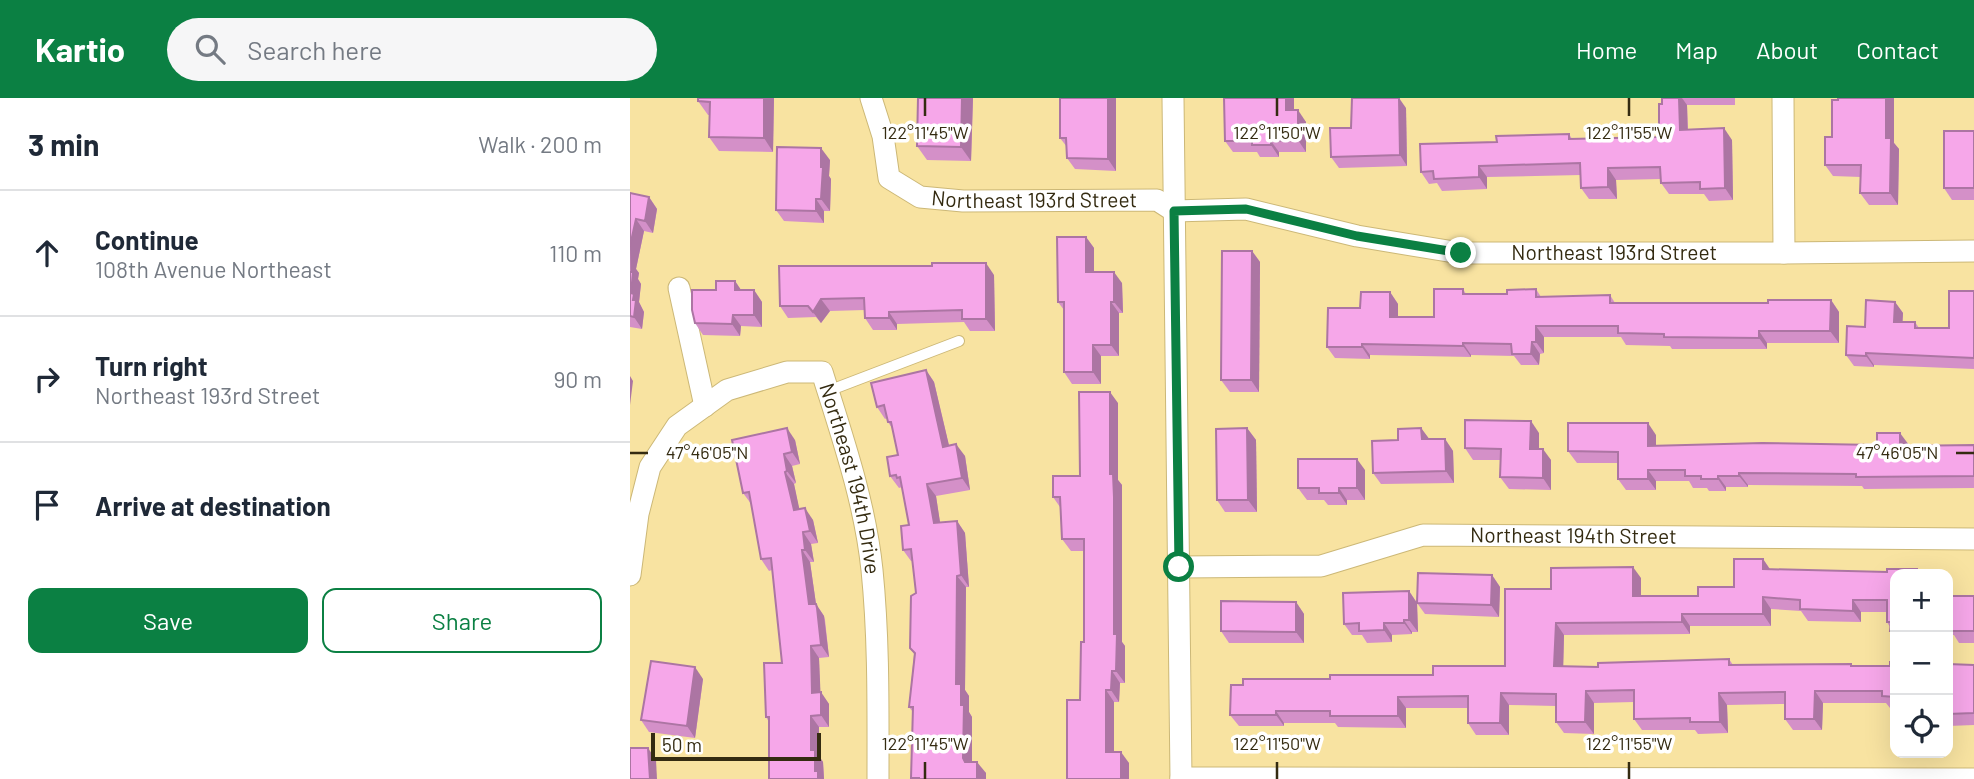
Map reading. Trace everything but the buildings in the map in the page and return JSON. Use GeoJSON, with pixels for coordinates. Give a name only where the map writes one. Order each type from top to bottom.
{"type":"FeatureCollection","features":[{"type":"Feature","properties":{"kind":"street","name":"Northeast 193rd Street"},"geometry":{"type":"LineString","coordinates":[[870,98],[883,136],[889,178],[920,197],[963,201],[1157,200],[1174,211],[1246,209],[1357,236],[1461,253],[1974,251]]}},
{"type":"Feature","properties":{"kind":"street"},"geometry":{"type":"LineString","coordinates":[[1173,98],[1181,778],[1974,779]]}},
{"type":"Feature","properties":{"kind":"street"},"geometry":{"type":"LineString","coordinates":[[1783,98],[1784,253]]}},
{"type":"Feature","properties":{"kind":"street"},"geometry":{"type":"LineString","coordinates":[[680,288],[705,406]]}},
{"type":"Feature","properties":{"kind":"street","name":"Northeast 194th Drive"},"geometry":{"type":"LineString","coordinates":[[630,575],[638,514],[650,467],[677,426],[727,390],[787,372],[822,372],[858,488],[872,568],[878,682],[878,779]]}},
{"type":"Feature","properties":{"kind":"street","name":"Northeast 194th Street"},"geometry":{"type":"LineString","coordinates":[[1179,567],[1321,566],[1423,535],[1974,539]]}},
{"type":"Feature","properties":{"kind":"lane"},"geometry":{"type":"LineString","coordinates":[[828,391],[959,341]]}},
{"type":"Feature","properties":{"kind":"route"},"geometry":{"type":"LineString","coordinates":[[1179,567],[1174,211],[1246,209],[1357,236],[1461,253]]}}]}
